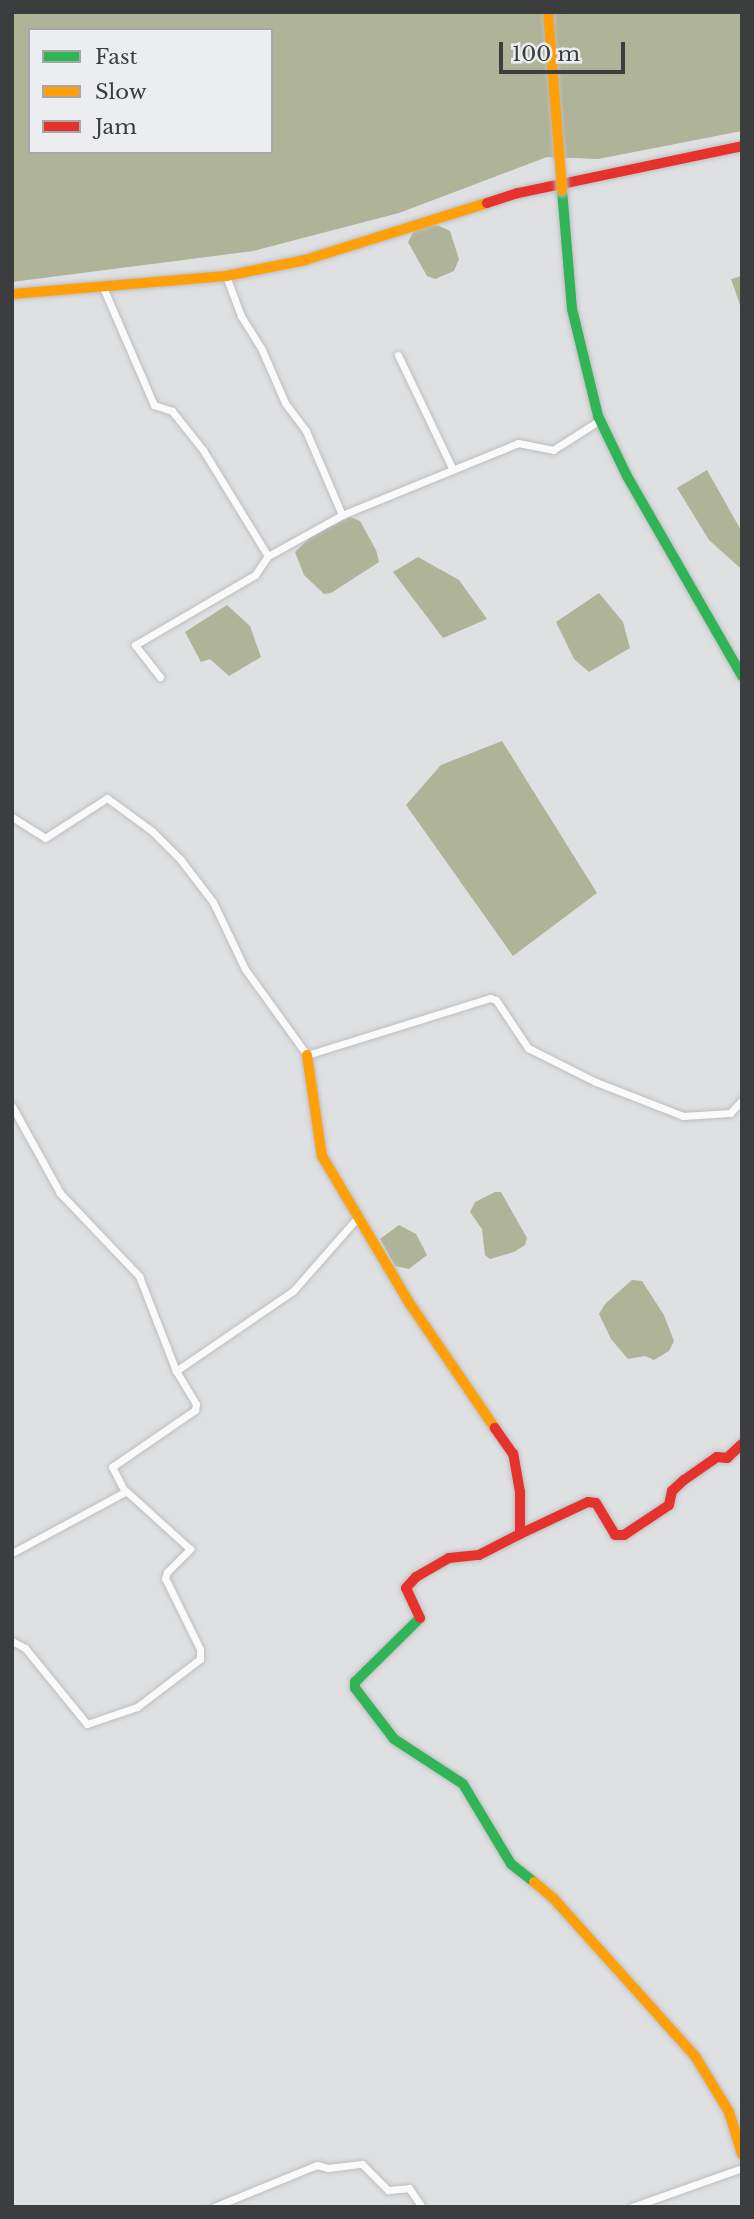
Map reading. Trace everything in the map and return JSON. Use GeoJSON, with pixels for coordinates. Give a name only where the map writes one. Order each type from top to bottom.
{"type":"FeatureCollection","features":[{"type":"Feature","properties":{"kind":"street"},"geometry":{"type":"LineString","coordinates":[[548,12],[572,309],[598,416],[627,476],[742,676]]}},
{"type":"Feature","properties":{"kind":"street"},"geometry":{"type":"LineString","coordinates":[[12,294],[226,276],[305,260],[518,193],[716,149],[742,146]]}},
{"type":"Feature","properties":{"kind":"street"},"geometry":{"type":"LineString","coordinates":[[226,276],[241,316],[262,350],[285,403],[306,431],[342,515]]}},
{"type":"Feature","properties":{"kind":"street"},"geometry":{"type":"LineString","coordinates":[[102,285],[154,405],[172,411],[203,450],[268,556]]}},
{"type":"Feature","properties":{"kind":"street"},"geometry":{"type":"LineString","coordinates":[[398,355],[453,470]]}},
{"type":"Feature","properties":{"kind":"street"},"geometry":{"type":"LineString","coordinates":[[160,677],[135,645],[254,575],[268,556],[342,515],[518,443],[553,450],[597,422],[598,416]]}},
{"type":"Feature","properties":{"kind":"street"},"geometry":{"type":"LineString","coordinates":[[12,817],[46,838],[107,798],[152,831],[180,859],[218,908],[245,969],[307,1055],[322,1156],[360,1215],[410,1304],[513,1454],[520,1492],[520,1534]]}},
{"type":"Feature","properties":{"kind":"street"},"geometry":{"type":"LineString","coordinates":[[307,1055],[490,998],[496,1000],[528,1048],[596,1082],[683,1116],[730,1113],[742,1100]]}},
{"type":"Feature","properties":{"kind":"street"},"geometry":{"type":"LineString","coordinates":[[12,1106],[60,1193],[139,1276],[177,1371],[196,1404],[195,1410],[112,1467],[126,1491],[190,1549],[167,1572],[165,1578],[200,1649],[200,1659],[137,1707],[87,1724],[25,1648],[12,1641]]}},
{"type":"Feature","properties":{"kind":"street"},"geometry":{"type":"LineString","coordinates":[[177,1371],[293,1291],[360,1215]]}},
{"type":"Feature","properties":{"kind":"street"},"geometry":{"type":"LineString","coordinates":[[742,1444],[727,1458],[717,1457],[684,1480],[672,1491],[669,1505],[620,1536],[615,1535],[596,1503],[588,1502],[479,1555],[449,1558],[416,1577],[406,1588],[421,1620],[394,1641],[376,1664],[355,1682],[355,1688],[394,1740],[463,1784],[511,1864],[554,1899],[695,2056],[729,2112],[742,2154]]}},
{"type":"Feature","properties":{"kind":"street"},"geometry":{"type":"LineString","coordinates":[[12,1553],[126,1491]]}},
{"type":"Feature","properties":{"kind":"street"},"geometry":{"type":"LineString","coordinates":[[214,2207],[317,2165],[328,2168],[362,2164],[388,2190],[409,2188],[422,2207]]}},
{"type":"Feature","properties":{"kind":"street"},"geometry":{"type":"LineString","coordinates":[[632,2207],[742,2168]]}},
{"type":"Feature","properties":{"kind":"shaded area"},"geometry":{"type":"Polygon","coordinates":[[[12,12],[742,12],[742,131],[598,159],[547,157],[399,213],[253,251],[12,282],[12,12]]]}},
{"type":"Feature","properties":{"kind":"shaded area"},"geometry":{"type":"Polygon","coordinates":[[[437,225],[450,231],[459,259],[454,271],[435,279],[427,276],[408,242],[415,229],[437,225]]]}},
{"type":"Feature","properties":{"kind":"shaded area"},"geometry":{"type":"Polygon","coordinates":[[[742,276],[742,311],[731,279],[742,276]]]}},
{"type":"Feature","properties":{"kind":"shaded area"},"geometry":{"type":"Polygon","coordinates":[[[707,470],[742,532],[742,565],[739,567],[709,540],[677,488],[707,470]]]}},
{"type":"Feature","properties":{"kind":"shaded area"},"geometry":{"type":"Polygon","coordinates":[[[350,517],[360,521],[376,550],[379,562],[331,593],[324,594],[304,575],[295,552],[313,535],[350,517]]]}},
{"type":"Feature","properties":{"kind":"shaded area"},"geometry":{"type":"Polygon","coordinates":[[[418,557],[459,580],[487,619],[443,638],[393,572],[418,557]]]}},
{"type":"Feature","properties":{"kind":"shaded area"},"geometry":{"type":"Polygon","coordinates":[[[599,593],[623,622],[630,648],[589,672],[574,659],[556,622],[599,593]]]}},
{"type":"Feature","properties":{"kind":"shaded area"},"geometry":{"type":"Polygon","coordinates":[[[227,605],[250,626],[261,657],[229,676],[210,659],[201,662],[185,632],[227,605]]]}},
{"type":"Feature","properties":{"kind":"shaded area"},"geometry":{"type":"Polygon","coordinates":[[[502,741],[597,893],[513,956],[406,805],[441,765],[502,741]]]}},
{"type":"Feature","properties":{"kind":"shaded area"},"geometry":{"type":"Polygon","coordinates":[[[495,1192],[501,1192],[527,1238],[525,1245],[514,1252],[490,1259],[485,1255],[482,1229],[470,1212],[475,1202],[495,1192]]]}},
{"type":"Feature","properties":{"kind":"shaded area"},"geometry":{"type":"Polygon","coordinates":[[[399,1225],[416,1234],[427,1255],[409,1269],[395,1266],[380,1239],[399,1225]]]}},
{"type":"Feature","properties":{"kind":"shaded area"},"geometry":{"type":"Polygon","coordinates":[[[632,1280],[642,1281],[664,1315],[674,1341],[669,1351],[654,1360],[645,1356],[628,1359],[611,1339],[599,1314],[605,1304],[632,1280]]]}},
{"type":"Feature","properties":{"kind":"traffic: fast"},"geometry":{"type":"LineString","coordinates":[[562,190],[572,309],[598,416],[627,476],[742,676]]}},
{"type":"Feature","properties":{"kind":"traffic: fast"},"geometry":{"type":"LineString","coordinates":[[420,1618],[355,1682],[355,1688],[394,1739],[463,1784],[511,1864],[534,1882]]}},
{"type":"Feature","properties":{"kind":"traffic: slow"},"geometry":{"type":"LineString","coordinates":[[548,12],[562,190]]}},
{"type":"Feature","properties":{"kind":"traffic: slow"},"geometry":{"type":"LineString","coordinates":[[12,294],[226,276],[305,260],[487,203]]}},
{"type":"Feature","properties":{"kind":"traffic: slow"},"geometry":{"type":"LineString","coordinates":[[307,1055],[322,1156],[410,1304],[495,1428]]}},
{"type":"Feature","properties":{"kind":"traffic: slow"},"geometry":{"type":"LineString","coordinates":[[534,1882],[554,1899],[695,2056],[729,2112],[742,2154]]}},
{"type":"Feature","properties":{"kind":"traffic: jam"},"geometry":{"type":"LineString","coordinates":[[487,203],[518,193],[742,146]]}},
{"type":"Feature","properties":{"kind":"traffic: jam"},"geometry":{"type":"LineString","coordinates":[[420,1618],[406,1588],[416,1577],[449,1558],[479,1555],[520,1534],[520,1492],[513,1454],[495,1428]]}},
{"type":"Feature","properties":{"kind":"traffic: jam"},"geometry":{"type":"LineString","coordinates":[[520,1534],[588,1502],[596,1503],[615,1535],[624,1535],[669,1505],[672,1491],[684,1480],[717,1457],[727,1458],[742,1444]]}}]}
